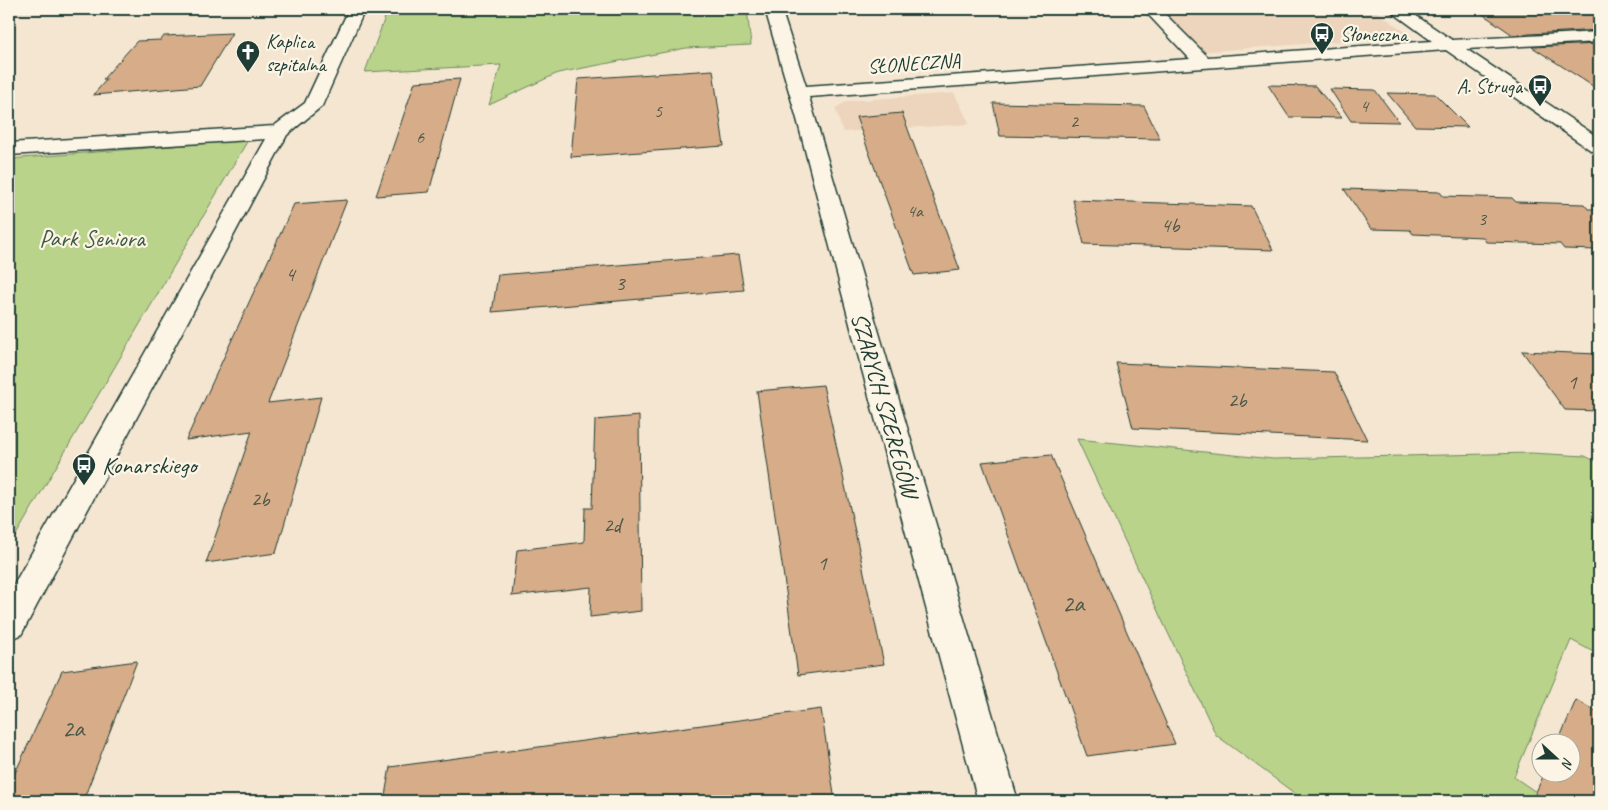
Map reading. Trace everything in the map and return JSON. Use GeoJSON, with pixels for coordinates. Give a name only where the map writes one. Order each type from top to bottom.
{"type":"FeatureCollection","features":[{"type":"Feature","properties":{"kind":"street"},"geometry":{"type":"LineString","coordinates":[[9,624],[279,132],[313,106],[357,9]]}},
{"type":"Feature","properties":{"kind":"street","name":"SZARYCH SZEREGÓW"},"geometry":{"type":"LineString","coordinates":[[773,9],[800,92],[873,365],[998,801]]}},
{"type":"Feature","properties":{"kind":"street"},"geometry":{"type":"LineString","coordinates":[[1151,9],[1206,64]]}},
{"type":"Feature","properties":{"kind":"street"},"geometry":{"type":"LineString","coordinates":[[1396,9],[1599,147]]}},
{"type":"Feature","properties":{"kind":"street","name":"SŁONECZNA"},"geometry":{"type":"LineString","coordinates":[[800,92],[1449,45],[1599,37]]}},
{"type":"Feature","properties":{"kind":"street"},"geometry":{"type":"LineString","coordinates":[[9,149],[279,132]]}},
{"type":"Feature","properties":{"kind":"shaded area"},"geometry":{"type":"Polygon","coordinates":[[[1155,9],[1373,9],[1411,36],[1198,52],[1155,9]]]}},
{"type":"Feature","properties":{"kind":"shaded area"},"geometry":{"type":"Polygon","coordinates":[[[954,93],[970,124],[843,132],[835,108],[848,101],[954,93]]]}},
{"type":"Feature","properties":{"kind":"green space"},"geometry":{"type":"Polygon","coordinates":[[[388,9],[747,9],[751,45],[686,48],[558,73],[489,105],[501,65],[365,72],[388,9]]]}},
{"type":"Feature","properties":{"kind":"green space","name":"Park Seniora"},"geometry":{"type":"Polygon","coordinates":[[[248,140],[9,547],[9,159],[248,140]]]}},
{"type":"Feature","properties":{"kind":"green space"},"geometry":{"type":"Polygon","coordinates":[[[1077,439],[1273,459],[1531,453],[1585,456],[1599,463],[1599,655],[1571,640],[1533,732],[1530,732],[1530,739],[1514,777],[1549,801],[1305,801],[1216,735],[1077,439]]]}},
{"type":"Feature","properties":{"kind":"building"},"geometry":{"type":"Polygon","coordinates":[[[1475,9],[1599,9],[1599,30],[1513,35],[1475,9]]]}},
{"type":"Feature","properties":{"kind":"building"},"geometry":{"type":"Polygon","coordinates":[[[232,33],[200,86],[93,95],[107,79],[103,79],[137,41],[161,40],[164,36],[232,33]]]}},
{"type":"Feature","properties":{"kind":"building"},"geometry":{"type":"Polygon","coordinates":[[[1599,44],[1599,90],[1532,47],[1599,44]]]}},
{"type":"Feature","properties":{"kind":"building"},"geometry":{"type":"Polygon","coordinates":[[[713,70],[724,146],[571,157],[578,79],[713,70]]]}},
{"type":"Feature","properties":{"kind":"building"},"geometry":{"type":"Polygon","coordinates":[[[460,79],[429,192],[376,196],[415,82],[460,79]]]}},
{"type":"Feature","properties":{"kind":"building"},"geometry":{"type":"Polygon","coordinates":[[[1268,85],[1315,86],[1342,118],[1289,117],[1268,85]]]}},
{"type":"Feature","properties":{"kind":"building"},"geometry":{"type":"Polygon","coordinates":[[[1330,89],[1375,90],[1399,122],[1351,121],[1330,89]]]}},
{"type":"Feature","properties":{"kind":"building"},"geometry":{"type":"Polygon","coordinates":[[[1387,93],[1435,94],[1468,127],[1415,126],[1387,93]]]}},
{"type":"Feature","properties":{"kind":"building"},"geometry":{"type":"Polygon","coordinates":[[[993,103],[1144,106],[1160,139],[1000,136],[993,103]]]}},
{"type":"Feature","properties":{"kind":"building"},"geometry":{"type":"Polygon","coordinates":[[[902,113],[960,270],[914,275],[856,117],[902,113]]]}},
{"type":"Feature","properties":{"kind":"building"},"geometry":{"type":"Polygon","coordinates":[[[1344,189],[1440,192],[1443,196],[1512,198],[1516,202],[1584,204],[1588,209],[1599,209],[1599,250],[1564,249],[1560,244],[1486,242],[1483,237],[1413,234],[1410,230],[1371,229],[1344,189]]]}},
{"type":"Feature","properties":{"kind":"building"},"geometry":{"type":"Polygon","coordinates":[[[347,200],[268,403],[321,397],[276,553],[206,563],[252,431],[186,440],[294,204],[347,200]]]}},
{"type":"Feature","properties":{"kind":"building"},"geometry":{"type":"Polygon","coordinates":[[[1073,200],[1251,206],[1273,250],[1084,244],[1073,200]]]}},
{"type":"Feature","properties":{"kind":"building"},"geometry":{"type":"Polygon","coordinates":[[[738,255],[744,290],[492,312],[498,275],[738,255]]]}},
{"type":"Feature","properties":{"kind":"building"},"geometry":{"type":"Polygon","coordinates":[[[1522,351],[1599,354],[1599,411],[1565,410],[1522,351]]]}},
{"type":"Feature","properties":{"kind":"building"},"geometry":{"type":"Polygon","coordinates":[[[1116,363],[1334,372],[1367,440],[1133,428],[1116,363]]]}},
{"type":"Feature","properties":{"kind":"building"},"geometry":{"type":"Polygon","coordinates":[[[823,385],[884,664],[798,675],[757,391],[823,385]]]}},
{"type":"Feature","properties":{"kind":"building"},"geometry":{"type":"Polygon","coordinates":[[[639,416],[641,611],[590,617],[591,587],[512,596],[517,550],[584,542],[585,508],[592,508],[595,420],[639,416]]]}},
{"type":"Feature","properties":{"kind":"building"},"geometry":{"type":"Polygon","coordinates":[[[1051,455],[1175,744],[1087,756],[982,462],[1051,455]]]}},
{"type":"Feature","properties":{"kind":"building"},"geometry":{"type":"Polygon","coordinates":[[[137,661],[83,801],[9,801],[9,786],[62,671],[137,661]]]}},
{"type":"Feature","properties":{"kind":"building"},"geometry":{"type":"Polygon","coordinates":[[[1576,700],[1599,713],[1599,801],[1532,801],[1541,782],[1580,782],[1580,732],[1562,732],[1576,700]]]}},
{"type":"Feature","properties":{"kind":"building"},"geometry":{"type":"Polygon","coordinates":[[[821,709],[835,801],[384,801],[390,767],[821,709]]]}},
{"type":"Feature","properties":{"kind":"place","name":"Słoneczna"},"geometry":{"type":"Point","coordinates":[1322,55]}},
{"type":"Feature","properties":{"kind":"place","name":"Kaplica szpitalna"},"geometry":{"type":"Point","coordinates":[248,73]}},
{"type":"Feature","properties":{"kind":"place","name":"A. Struga"},"geometry":{"type":"Point","coordinates":[1540,107]}},
{"type":"Feature","properties":{"kind":"place","name":"Konarskiego"},"geometry":{"type":"Point","coordinates":[84,486]}}]}
